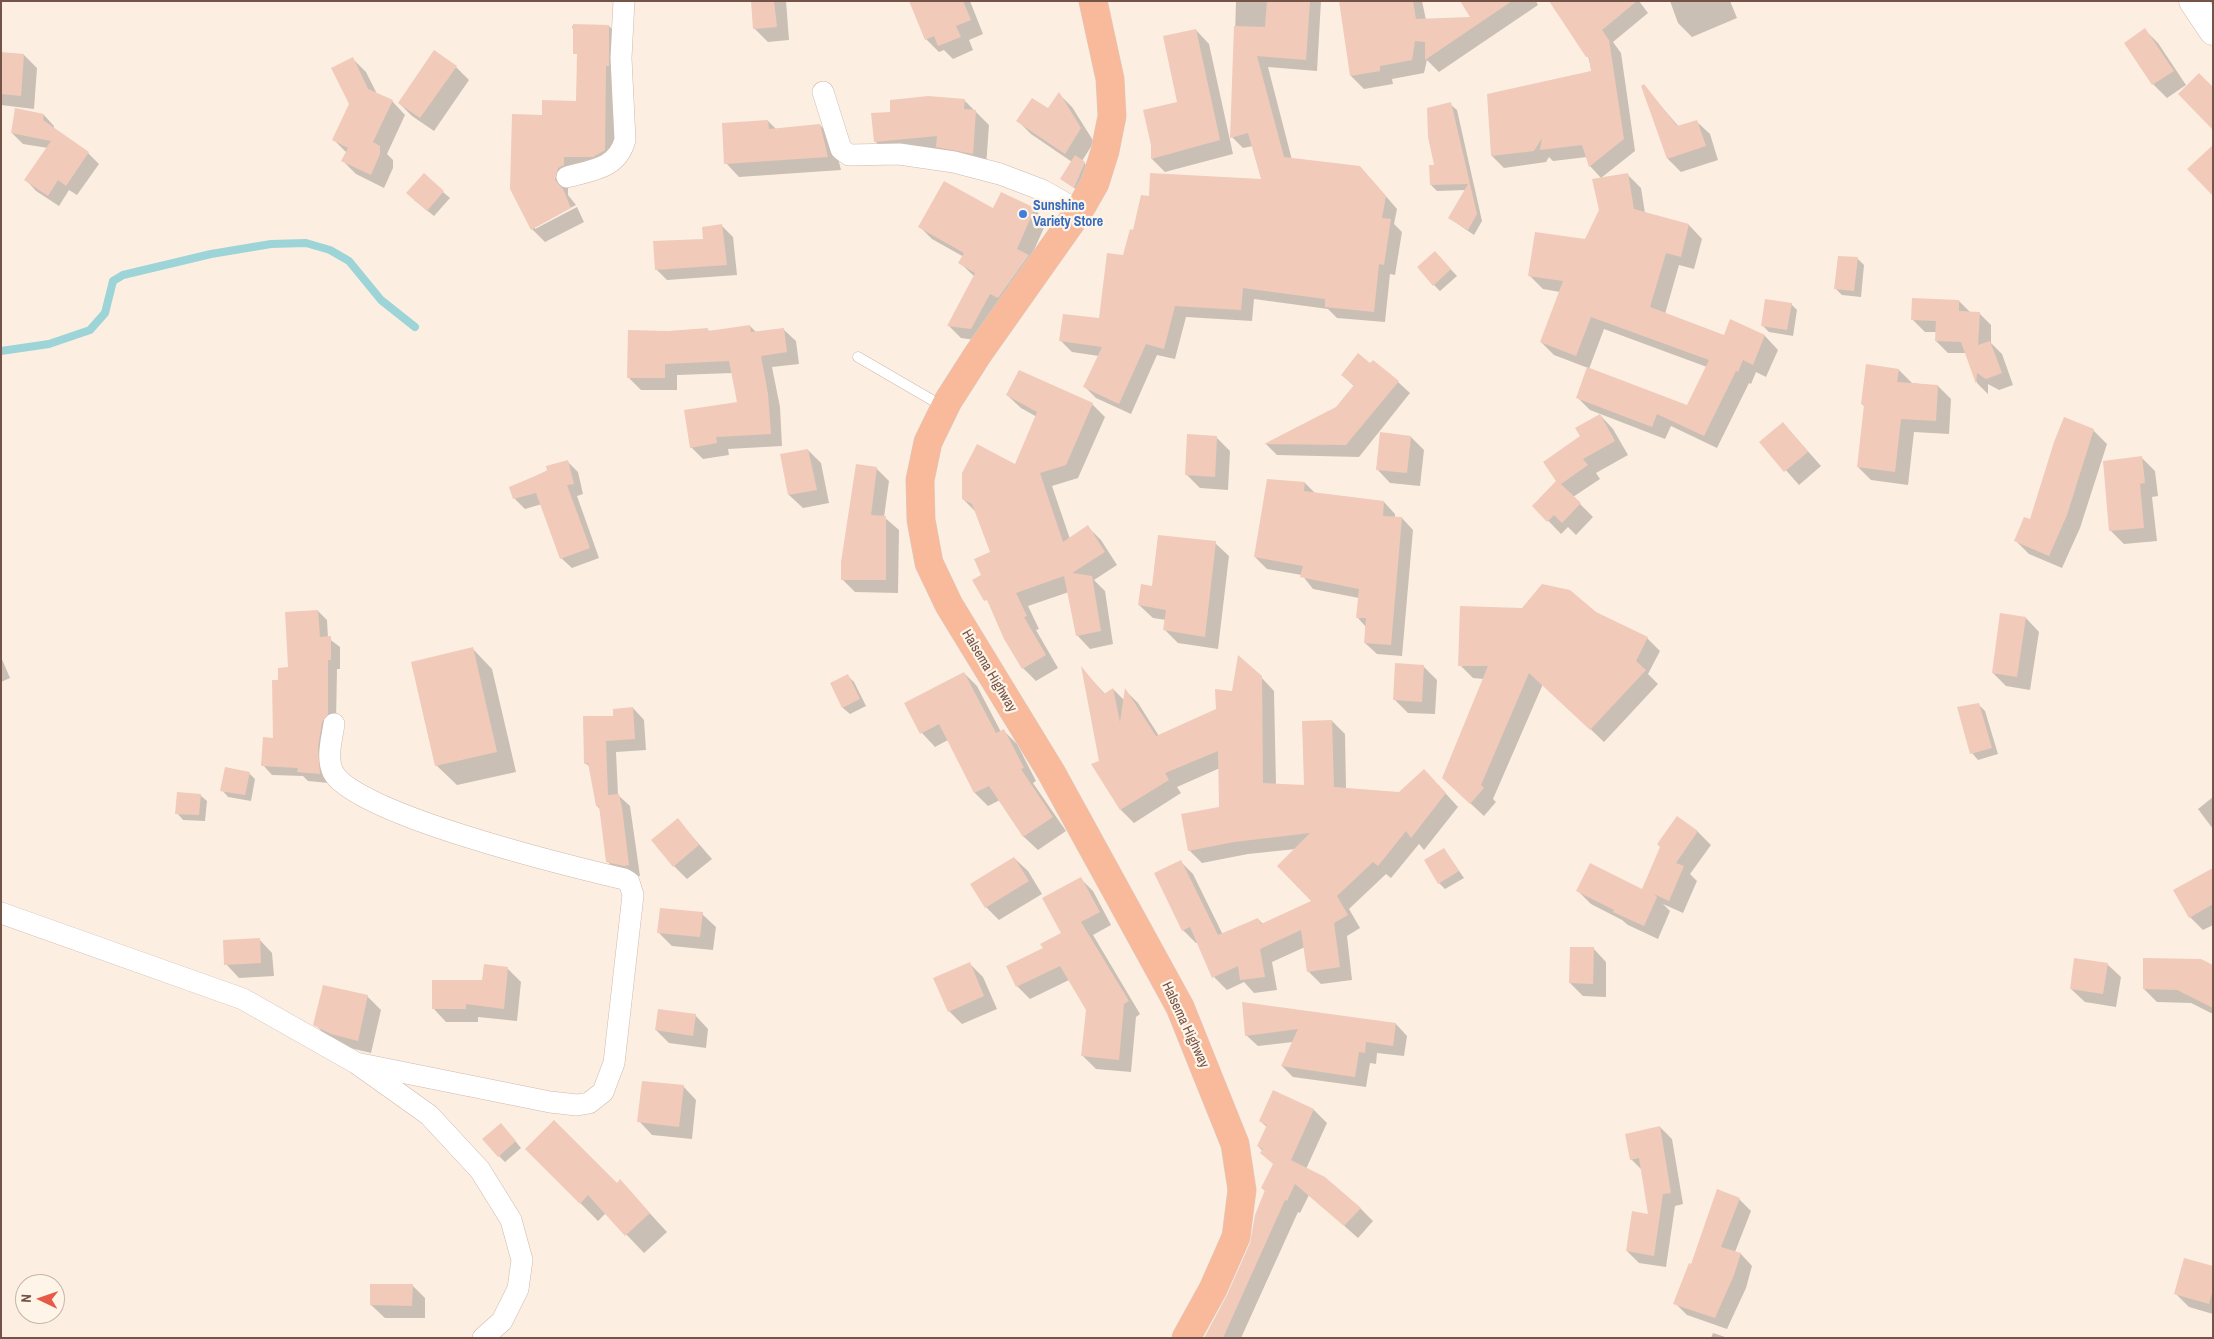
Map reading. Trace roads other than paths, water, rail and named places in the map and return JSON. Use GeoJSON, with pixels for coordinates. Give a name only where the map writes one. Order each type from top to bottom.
{"type":"FeatureCollection","features":[{"type":"Feature","properties":{"kind":"highway","name":"Halsema Highway"},"geometry":{"type":"LineString","coordinates":[[1092,1],[1110,79],[1112,116],[1105,151],[1095,183],[1079,211],[978,354],[945,408],[928,442],[920,480],[921,520],[929,563],[949,605],[1051,772],[1180,1007],[1235,1144],[1242,1190],[1236,1237],[1212,1289],[1186,1338]]}},
{"type":"Feature","properties":{"kind":"main road"},"geometry":{"type":"LineString","coordinates":[[2193,1],[2213,31]]}},
{"type":"Feature","properties":{"kind":"street"},"geometry":{"type":"LineString","coordinates":[[567,176],[604,166],[617,158],[622,151],[625,140],[621,58],[624,1]]}},
{"type":"Feature","properties":{"kind":"street"},"geometry":{"type":"LineString","coordinates":[[823,92],[842,149],[849,155],[899,154],[954,162],[1000,174],[1042,190],[1079,211]]}},
{"type":"Feature","properties":{"kind":"street"},"geometry":{"type":"LineString","coordinates":[[334,724],[330,759],[333,772],[340,781],[365,796],[471,839],[624,879],[629,882],[633,895],[614,1063],[603,1092],[589,1103],[577,1106],[550,1102],[356,1063]]}},
{"type":"Feature","properties":{"kind":"street"},"geometry":{"type":"LineString","coordinates":[[1,913],[243,999],[356,1063],[428,1115],[480,1170],[511,1220],[522,1260],[518,1289],[502,1320],[483,1338]]}},
{"type":"Feature","properties":{"kind":"street"},"geometry":{"type":"LineString","coordinates":[[410,1074],[428,1115]]}},
{"type":"Feature","properties":{"kind":"lane"},"geometry":{"type":"LineString","coordinates":[[858,357],[945,408]]}},
{"type":"Feature","properties":{"kind":"waterway"},"geometry":{"type":"LineString","coordinates":[[1,351],[49,344],[90,330],[105,313],[113,281],[123,275],[211,254],[271,244],[306,243],[330,250],[349,261],[381,300],[415,327]]}},
{"type":"Feature","properties":{"kind":"place","name":"Sunshine Variety Store"},"geometry":{"type":"Point","coordinates":[1023,214]}}]}
